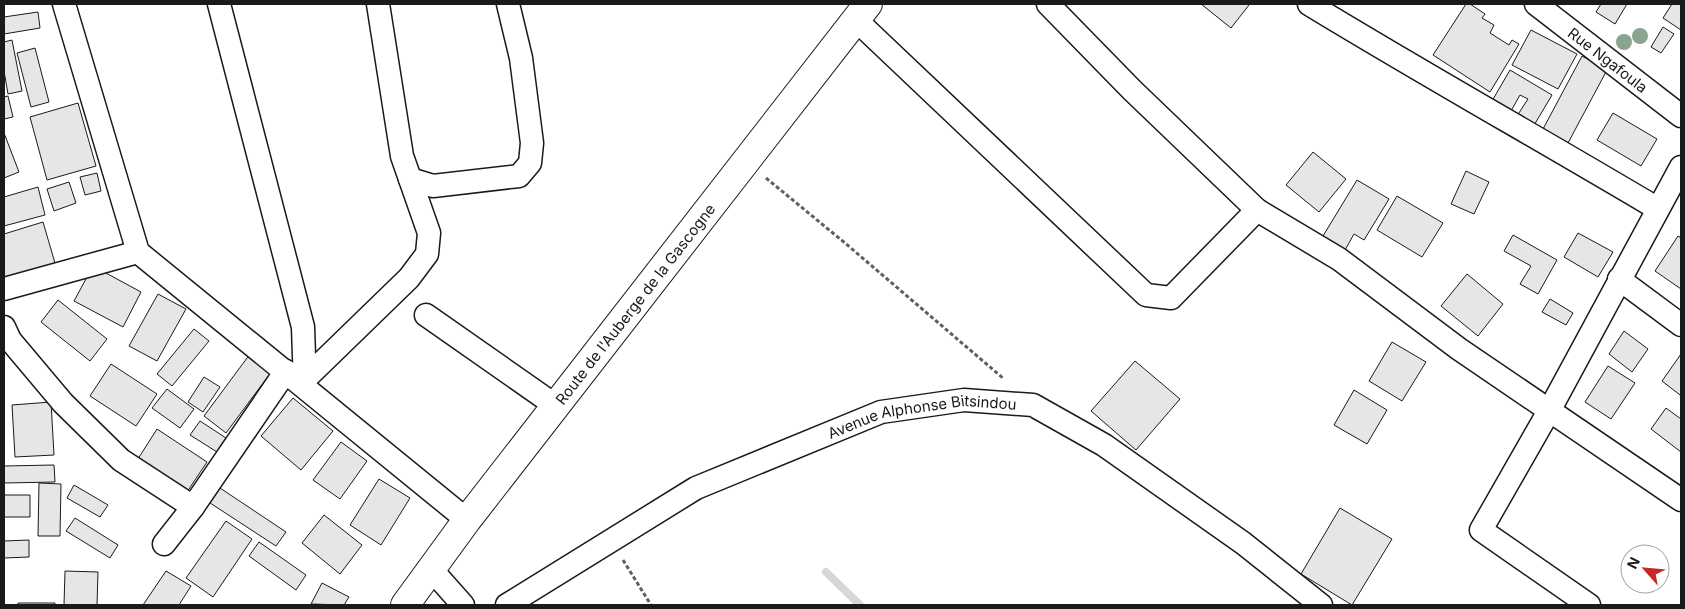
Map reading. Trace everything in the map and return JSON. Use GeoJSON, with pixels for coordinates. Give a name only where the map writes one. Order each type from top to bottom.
{"type":"FeatureCollection","features":[{"type":"Feature","properties":{"kind":"street"},"geometry":{"type":"LineString","coordinates":[[64,4],[138,252],[299,379],[467,520]]}},
{"type":"Feature","properties":{"kind":"street"},"geometry":{"type":"LineString","coordinates":[[219,4],[303,327],[299,379]]}},
{"type":"Feature","properties":{"kind":"street"},"geometry":{"type":"LineString","coordinates":[[164,544],[299,379],[409,278],[427,254],[429,233],[402,156],[378,4]]}},
{"type":"Feature","properties":{"kind":"street"},"geometry":{"type":"LineString","coordinates":[[410,179],[433,186],[519,176],[530,164],[531,134],[520,58],[508,4]]}},
{"type":"Feature","properties":{"kind":"street"},"geometry":{"type":"LineString","coordinates":[[1048,4],[1132,90],[1256,210],[1339,259],[1459,349],[1681,500]]}},
{"type":"Feature","properties":{"kind":"street"},"geometry":{"type":"LineString","coordinates":[[1309,4],[1658,209]]}},
{"type":"Feature","properties":{"kind":"street","name":"Rue Ngafoula"},"geometry":{"type":"LineString","coordinates":[[1536,4],[1681,116]]}},
{"type":"Feature","properties":{"kind":"street"},"geometry":{"type":"LineString","coordinates":[[861,12],[1146,295],[1171,298],[1256,210]]}},
{"type":"Feature","properties":{"kind":"street","name":"Route de l'Auberge de la Gascogne"},"geometry":{"type":"LineString","coordinates":[[404,605],[467,520],[861,12]]}},
{"type":"Feature","properties":{"kind":"street"},"geometry":{"type":"LineString","coordinates":[[1589,605],[1481,530],[1549,410],[1681,167]]}},
{"type":"Feature","properties":{"kind":"street"},"geometry":{"type":"LineString","coordinates":[[4,289],[138,252]]}},
{"type":"Feature","properties":{"kind":"street"},"geometry":{"type":"LineString","coordinates":[[1619,279],[1681,325]]}},
{"type":"Feature","properties":{"kind":"street"},"geometry":{"type":"LineString","coordinates":[[426,315],[556,406]]}},
{"type":"Feature","properties":{"kind":"street"},"geometry":{"type":"LineString","coordinates":[[4,327],[10,340],[63,403],[121,460],[193,507]]}},
{"type":"Feature","properties":{"kind":"street","name":"Avenue Alphonse Bitsindou"},"geometry":{"type":"LineString","coordinates":[[507,605],[696,488],[881,412],[964,400],[1032,405],[1104,444],[1243,543],[1321,605]]}},
{"type":"Feature","properties":{"kind":"street"},"geometry":{"type":"LineString","coordinates":[[432,569],[463,605]]}},
{"type":"Feature","properties":{"kind":"path"},"geometry":{"type":"LineString","coordinates":[[746,162],[995,370],[1032,405]]}},
{"type":"Feature","properties":{"kind":"path"},"geometry":{"type":"LineString","coordinates":[[610,540],[651,605]]}},
{"type":"Feature","properties":{"kind":"building"},"geometry":{"type":"Polygon","coordinates":[[[1201,4],[1248,4],[1249,5],[1231,28],[1201,4]]]}},
{"type":"Feature","properties":{"kind":"building"},"geometry":{"type":"Polygon","coordinates":[[[1466,4],[1470,4],[1485,14],[1482,18],[1494,25],[1490,33],[1509,45],[1512,40],[1519,44],[1490,92],[1433,55],[1466,4]]]}},
{"type":"Feature","properties":{"kind":"building"},"geometry":{"type":"Polygon","coordinates":[[[1601,4],[1627,4],[1615,24],[1596,12],[1601,4]]]}},
{"type":"Feature","properties":{"kind":"building"},"geometry":{"type":"Polygon","coordinates":[[[1672,4],[1681,4],[1681,30],[1663,18],[1672,4]]]}},
{"type":"Feature","properties":{"kind":"building"},"geometry":{"type":"Polygon","coordinates":[[[38,12],[40,28],[4,34],[4,17],[38,12]]]}},
{"type":"Feature","properties":{"kind":"building"},"geometry":{"type":"Polygon","coordinates":[[[1663,27],[1674,34],[1661,53],[1651,47],[1663,27]]]}},
{"type":"Feature","properties":{"kind":"building"},"geometry":{"type":"Polygon","coordinates":[[[1531,30],[1577,54],[1558,89],[1512,65],[1531,30]]]}},
{"type":"Feature","properties":{"kind":"building"},"geometry":{"type":"Polygon","coordinates":[[[12,40],[22,91],[8,94],[4,71],[4,42],[12,40]]]}},
{"type":"Feature","properties":{"kind":"building"},"geometry":{"type":"Polygon","coordinates":[[[35,48],[49,102],[31,107],[17,53],[35,48]]]}},
{"type":"Feature","properties":{"kind":"building"},"geometry":{"type":"Polygon","coordinates":[[[1582,56],[1607,70],[1568,143],[1543,129],[1582,56]]]}},
{"type":"Feature","properties":{"kind":"building"},"geometry":{"type":"Polygon","coordinates":[[[1510,70],[1552,95],[1533,127],[1517,116],[1528,99],[1520,95],[1511,111],[1492,101],[1510,70]]]}},
{"type":"Feature","properties":{"kind":"building"},"geometry":{"type":"Polygon","coordinates":[[[8,96],[13,117],[4,119],[4,97],[8,96]]]}},
{"type":"Feature","properties":{"kind":"building"},"geometry":{"type":"Polygon","coordinates":[[[78,103],[96,166],[47,180],[30,117],[78,103]]]}},
{"type":"Feature","properties":{"kind":"building"},"geometry":{"type":"Polygon","coordinates":[[[1613,113],[1657,139],[1641,166],[1597,140],[1613,113]]]}},
{"type":"Feature","properties":{"kind":"building"},"geometry":{"type":"Polygon","coordinates":[[[4,133],[19,172],[4,178],[4,133]]]}},
{"type":"Feature","properties":{"kind":"building"},"geometry":{"type":"Polygon","coordinates":[[[1313,152],[1346,179],[1319,212],[1286,185],[1313,152]]]}},
{"type":"Feature","properties":{"kind":"building"},"geometry":{"type":"Polygon","coordinates":[[[1466,171],[1489,182],[1474,214],[1451,204],[1466,171]]]}},
{"type":"Feature","properties":{"kind":"building"},"geometry":{"type":"Polygon","coordinates":[[[97,173],[101,191],[85,195],[80,177],[97,173]]]}},
{"type":"Feature","properties":{"kind":"building"},"geometry":{"type":"Polygon","coordinates":[[[1357,180],[1389,199],[1364,240],[1354,234],[1345,250],[1323,236],[1357,180]]]}},
{"type":"Feature","properties":{"kind":"building"},"geometry":{"type":"Polygon","coordinates":[[[69,182],[76,203],[54,211],[47,189],[69,182]]]}},
{"type":"Feature","properties":{"kind":"building"},"geometry":{"type":"Polygon","coordinates":[[[38,187],[45,215],[4,226],[4,197],[38,187]]]}},
{"type":"Feature","properties":{"kind":"building"},"geometry":{"type":"Polygon","coordinates":[[[1397,196],[1443,223],[1422,257],[1377,230],[1397,196]]]}},
{"type":"Feature","properties":{"kind":"building"},"geometry":{"type":"Polygon","coordinates":[[[43,222],[57,270],[4,286],[4,234],[43,222]]]}},
{"type":"Feature","properties":{"kind":"building"},"geometry":{"type":"Polygon","coordinates":[[[1578,233],[1613,252],[1598,277],[1564,257],[1578,233]]]}},
{"type":"Feature","properties":{"kind":"building"},"geometry":{"type":"Polygon","coordinates":[[[1513,235],[1557,260],[1538,294],[1520,284],[1531,266],[1504,251],[1513,235]]]}},
{"type":"Feature","properties":{"kind":"building"},"geometry":{"type":"Polygon","coordinates":[[[1678,236],[1681,238],[1681,289],[1655,271],[1678,236]]]}},
{"type":"Feature","properties":{"kind":"building"},"geometry":{"type":"Polygon","coordinates":[[[93,266],[141,292],[123,327],[74,301],[93,266]]]}},
{"type":"Feature","properties":{"kind":"building"},"geometry":{"type":"Polygon","coordinates":[[[1467,274],[1503,304],[1478,336],[1441,306],[1467,274]]]}},
{"type":"Feature","properties":{"kind":"building"},"geometry":{"type":"Polygon","coordinates":[[[158,294],[186,309],[157,361],[129,346],[158,294]]]}},
{"type":"Feature","properties":{"kind":"building"},"geometry":{"type":"Polygon","coordinates":[[[1550,299],[1573,313],[1566,325],[1542,312],[1550,299]]]}},
{"type":"Feature","properties":{"kind":"building"},"geometry":{"type":"Polygon","coordinates":[[[58,300],[107,339],[90,361],[41,322],[58,300]]]}},
{"type":"Feature","properties":{"kind":"building"},"geometry":{"type":"Polygon","coordinates":[[[194,329],[209,341],[172,386],[157,374],[194,329]]]}},
{"type":"Feature","properties":{"kind":"building"},"geometry":{"type":"Polygon","coordinates":[[[1624,331],[1648,349],[1632,372],[1609,354],[1624,331]]]}},
{"type":"Feature","properties":{"kind":"building"},"geometry":{"type":"Polygon","coordinates":[[[1392,342],[1426,362],[1402,401],[1369,381],[1392,342]]]}},
{"type":"Feature","properties":{"kind":"building"},"geometry":{"type":"Polygon","coordinates":[[[250,354],[272,371],[226,433],[204,416],[250,354]]]}},
{"type":"Feature","properties":{"kind":"building"},"geometry":{"type":"Polygon","coordinates":[[[1681,354],[1681,394],[1680,395],[1662,381],[1681,354]]]}},
{"type":"Feature","properties":{"kind":"building"},"geometry":{"type":"Polygon","coordinates":[[[1135,361],[1180,399],[1136,450],[1091,411],[1135,361]]]}},
{"type":"Feature","properties":{"kind":"building"},"geometry":{"type":"Polygon","coordinates":[[[111,364],[157,394],[136,426],[90,396],[111,364]]]}},
{"type":"Feature","properties":{"kind":"building"},"geometry":{"type":"Polygon","coordinates":[[[1608,366],[1635,383],[1611,419],[1585,402],[1608,366]]]}},
{"type":"Feature","properties":{"kind":"building"},"geometry":{"type":"Polygon","coordinates":[[[204,377],[220,387],[203,412],[188,402],[204,377]]]}},
{"type":"Feature","properties":{"kind":"building"},"geometry":{"type":"Polygon","coordinates":[[[167,389],[194,409],[180,428],[152,408],[167,389]]]}},
{"type":"Feature","properties":{"kind":"building"},"geometry":{"type":"Polygon","coordinates":[[[1354,390],[1387,410],[1367,444],[1334,425],[1354,390]]]}},
{"type":"Feature","properties":{"kind":"building"},"geometry":{"type":"Polygon","coordinates":[[[293,398],[333,431],[301,470],[261,436],[293,398]]]}},
{"type":"Feature","properties":{"kind":"building"},"geometry":{"type":"Polygon","coordinates":[[[51,402],[54,455],[15,457],[12,405],[51,402]]]}},
{"type":"Feature","properties":{"kind":"building"},"geometry":{"type":"Polygon","coordinates":[[[1666,408],[1681,419],[1681,452],[1651,429],[1666,408]]]}},
{"type":"Feature","properties":{"kind":"building"},"geometry":{"type":"Polygon","coordinates":[[[200,421],[226,438],[217,452],[190,435],[200,421]]]}},
{"type":"Feature","properties":{"kind":"building"},"geometry":{"type":"Polygon","coordinates":[[[157,429],[207,462],[185,495],[136,462],[157,429]]]}},
{"type":"Feature","properties":{"kind":"building"},"geometry":{"type":"Polygon","coordinates":[[[341,442],[367,461],[340,499],[313,480],[341,442]]]}},
{"type":"Feature","properties":{"kind":"building"},"geometry":{"type":"Polygon","coordinates":[[[54,465],[55,482],[4,483],[4,466],[54,465]]]}},
{"type":"Feature","properties":{"kind":"building"},"geometry":{"type":"Polygon","coordinates":[[[379,479],[410,498],[381,545],[350,525],[379,479]]]}},
{"type":"Feature","properties":{"kind":"building"},"geometry":{"type":"Polygon","coordinates":[[[39,483],[61,484],[60,536],[38,536],[39,483]]]}},
{"type":"Feature","properties":{"kind":"building"},"geometry":{"type":"Polygon","coordinates":[[[74,485],[108,505],[100,517],[67,498],[74,485]]]}},
{"type":"Feature","properties":{"kind":"building"},"geometry":{"type":"Polygon","coordinates":[[[217,486],[286,532],[276,546],[207,501],[217,486]]]}},
{"type":"Feature","properties":{"kind":"building"},"geometry":{"type":"Polygon","coordinates":[[[4,495],[30,495],[30,517],[4,517],[4,495]]]}},
{"type":"Feature","properties":{"kind":"building"},"geometry":{"type":"Polygon","coordinates":[[[1340,508],[1392,539],[1352,605],[1301,574],[1340,508]]]}},
{"type":"Feature","properties":{"kind":"building"},"geometry":{"type":"Polygon","coordinates":[[[324,515],[362,545],[340,574],[302,543],[324,515]]]}},
{"type":"Feature","properties":{"kind":"building"},"geometry":{"type":"Polygon","coordinates":[[[75,518],[118,545],[110,558],[66,531],[75,518]]]}},
{"type":"Feature","properties":{"kind":"building"},"geometry":{"type":"Polygon","coordinates":[[[226,521],[252,539],[213,597],[186,578],[226,521]]]}},
{"type":"Feature","properties":{"kind":"building"},"geometry":{"type":"Polygon","coordinates":[[[29,540],[29,557],[4,558],[4,541],[29,540]]]}},
{"type":"Feature","properties":{"kind":"building"},"geometry":{"type":"Polygon","coordinates":[[[259,542],[306,575],[296,590],[249,556],[259,542]]]}},
{"type":"Feature","properties":{"kind":"building"},"geometry":{"type":"Polygon","coordinates":[[[65,571],[98,572],[97,605],[64,605],[65,571]]]}},
{"type":"Feature","properties":{"kind":"building"},"geometry":{"type":"Polygon","coordinates":[[[166,571],[191,586],[179,605],[143,605],[166,571]]]}},
{"type":"Feature","properties":{"kind":"building"},"geometry":{"type":"Polygon","coordinates":[[[322,583],[349,597],[344,605],[311,604],[322,583]]]}},
{"type":"Feature","properties":{"kind":"building"},"geometry":{"type":"Polygon","coordinates":[[[18,603],[55,603],[55,605],[18,605],[18,603]]]}},
{"type":"Feature","properties":{"kind":"waterway"},"geometry":{"type":"LineString","coordinates":[[826,572],[860,605]]}}]}
